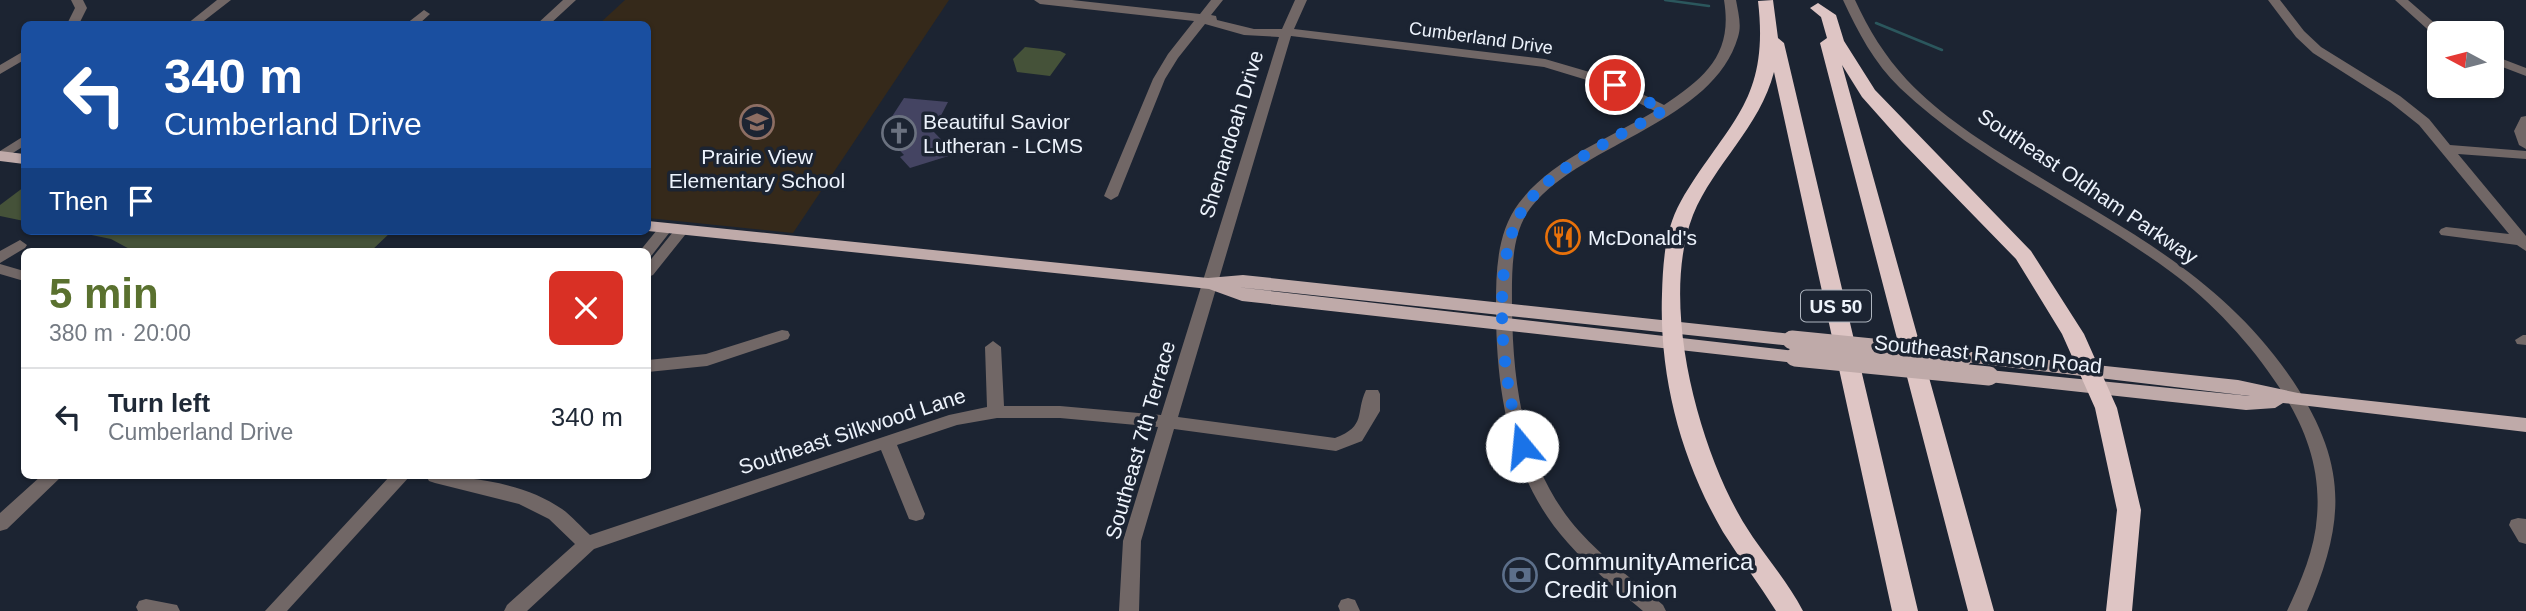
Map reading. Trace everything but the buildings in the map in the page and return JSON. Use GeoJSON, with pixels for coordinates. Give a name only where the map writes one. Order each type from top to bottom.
{"type":"FeatureCollection","features":[{"type":"Feature","properties":{"kind":"highway"},"geometry":{"type":"LineString","coordinates":[[1766,1],[1769,52],[1766,72],[1754,106],[1689,203],[1676,237],[1673,335],[1686,423],[1704,469],[1732,524],[1790,611]]}},
{"type":"Feature","properties":{"kind":"highway","name":"US 50"},"geometry":{"type":"LineString","coordinates":[[1766,1],[1905,611]]}},
{"type":"Feature","properties":{"kind":"highway"},"geometry":{"type":"LineString","coordinates":[[1817,4],[1828,15],[1836,41],[1868,93],[1908,138],[2024,255],[2073,334],[2095,379],[2129,510],[2119,611]]}},
{"type":"Feature","properties":{"kind":"highway","name":"US 50"},"geometry":{"type":"LineString","coordinates":[[1817,4],[1981,611]]}},
{"type":"Feature","properties":{"kind":"main road"},"geometry":{"type":"LineString","coordinates":[[2,155],[21,158]]}},
{"type":"Feature","properties":{"kind":"main road","name":"Southeast Ranson Road"},"geometry":{"type":"LineString","coordinates":[[651,226],[1208,284],[1243,281],[1504,316],[1794,348],[1989,376],[2095,379],[2245,402],[2298,400],[2526,425]]}},
{"type":"Feature","properties":{"kind":"main road"},"geometry":{"type":"LineString","coordinates":[[1794,348],[1963,357],[2095,379]]}},
{"type":"Feature","properties":{"kind":"street"},"geometry":{"type":"LineString","coordinates":[[74,21],[81,8],[77,0]]}},
{"type":"Feature","properties":{"kind":"street"},"geometry":{"type":"LineString","coordinates":[[197,21],[225,0]]}},
{"type":"Feature","properties":{"kind":"street"},"geometry":{"type":"LineString","coordinates":[[546,21],[570,0]]}},
{"type":"Feature","properties":{"kind":"street","name":"Cumberland Drive"},"geometry":{"type":"LineString","coordinates":[[1040,0],[1152,10],[1203,19],[1234,29],[1269,34],[1286,32],[1545,63],[1605,81],[1664,110]]}},
{"type":"Feature","properties":{"kind":"street"},"geometry":{"type":"LineString","coordinates":[[1111,197],[1159,79],[1217,0]]}},
{"type":"Feature","properties":{"kind":"street","name":"Shenandoah Drive"},"geometry":{"type":"LineString","coordinates":[[1208,284],[1286,32],[1301,0]]}},
{"type":"Feature","properties":{"kind":"street"},"geometry":{"type":"LineString","coordinates":[[1656,611],[1573,537],[1536,482],[1510,408],[1503,349],[1506,247],[1515,221],[1527,202],[1548,181],[1664,110],[1701,82],[1727,51],[1733,34],[1730,0]]}},
{"type":"Feature","properties":{"kind":"street","name":"Southeast Oldham Parkway"},"geometry":{"type":"LineString","coordinates":[[1849,0],[1855,18],[1872,48],[1931,108],[2014,168],[2177,268],[2251,338],[2298,400],[2321,447],[2330,502],[2315,575],[2297,611]]}},
{"type":"Feature","properties":{"kind":"street"},"geometry":{"type":"LineString","coordinates":[[2274,0],[2308,42],[2407,107],[2447,149],[2524,242]]}},
{"type":"Feature","properties":{"kind":"street"},"geometry":{"type":"LineString","coordinates":[[2401,0],[2427,23]]}},
{"type":"Feature","properties":{"kind":"street"},"geometry":{"type":"LineString","coordinates":[[416,21],[425,13]]}},
{"type":"Feature","properties":{"kind":"street"},"geometry":{"type":"LineString","coordinates":[[0,70],[21,57]]}},
{"type":"Feature","properties":{"kind":"street"},"geometry":{"type":"LineString","coordinates":[[2504,64],[2526,72]]}},
{"type":"Feature","properties":{"kind":"street"},"geometry":{"type":"LineString","coordinates":[[2526,120],[2521,131],[2526,145]]}},
{"type":"Feature","properties":{"kind":"street"},"geometry":{"type":"LineString","coordinates":[[2,155],[21,142]]}},
{"type":"Feature","properties":{"kind":"street"},"geometry":{"type":"LineString","coordinates":[[2447,149],[2526,155]]}},
{"type":"Feature","properties":{"kind":"street"},"geometry":{"type":"LineString","coordinates":[[651,249],[674,229]]}},
{"type":"Feature","properties":{"kind":"street"},"geometry":{"type":"LineString","coordinates":[[651,267],[674,229]]}},
{"type":"Feature","properties":{"kind":"street"},"geometry":{"type":"LineString","coordinates":[[2446,232],[2524,242]]}},
{"type":"Feature","properties":{"kind":"street"},"geometry":{"type":"LineString","coordinates":[[0,258],[20,246]]}},
{"type":"Feature","properties":{"kind":"street"},"geometry":{"type":"LineString","coordinates":[[0,269],[21,275]]}},
{"type":"Feature","properties":{"kind":"street","name":"Southeast 7th Terrace"},"geometry":{"type":"LineString","coordinates":[[1129,611],[1132,541],[1208,284]]}},
{"type":"Feature","properties":{"kind":"street"},"geometry":{"type":"LineString","coordinates":[[651,366],[707,360],[782,335]]}},
{"type":"Feature","properties":{"kind":"street"},"geometry":{"type":"LineString","coordinates":[[993,347],[996,410]]}},
{"type":"Feature","properties":{"kind":"street","name":"Southeast Silkwood Lane"},"geometry":{"type":"LineString","coordinates":[[514,611],[587,544],[955,419],[996,410],[1039,410],[1167,422],[1335,445],[1356,437],[1371,411],[1372,394]]}},
{"type":"Feature","properties":{"kind":"street"},"geometry":{"type":"LineString","coordinates":[[887,443],[916,514]]}},
{"type":"Feature","properties":{"kind":"street"},"geometry":{"type":"LineString","coordinates":[[0,524],[50,479]]}},
{"type":"Feature","properties":{"kind":"street"},"geometry":{"type":"LineString","coordinates":[[275,611],[398,479]]}},
{"type":"Feature","properties":{"kind":"street"},"geometry":{"type":"LineString","coordinates":[[447,479],[524,498],[556,514],[587,544]]}},
{"type":"Feature","properties":{"kind":"street"},"geometry":{"type":"LineString","coordinates":[[2526,526],[2518,525],[2526,537]]}},
{"type":"Feature","properties":{"kind":"street"},"geometry":{"type":"LineString","coordinates":[[146,607],[170,611]]}},
{"type":"Feature","properties":{"kind":"shaded area","name":"Prairie View Elementary School"},"geometry":{"type":"Polygon","coordinates":[[[625,0],[949,0],[793,233],[651,218],[651,21],[602,21],[625,0]]]}},
{"type":"Feature","properties":{"kind":"green space"},"geometry":{"type":"Polygon","coordinates":[[[1025,47],[1066,54],[1050,76],[1017,72],[1013,59],[1025,47]]]}},
{"type":"Feature","properties":{"kind":"green space"},"geometry":{"type":"Polygon","coordinates":[[[21,189],[21,220],[0,216],[0,205],[21,189]]]}},
{"type":"Feature","properties":{"kind":"green space"},"geometry":{"type":"Polygon","coordinates":[[[92,235],[388,235],[374,248],[128,248],[111,239],[92,235]]]}},
{"type":"Feature","properties":{"kind":"waterway"},"geometry":{"type":"LineString","coordinates":[[1665,0],[1709,6]]}},
{"type":"Feature","properties":{"kind":"waterway"},"geometry":{"type":"LineString","coordinates":[[1876,23],[1942,50]]}},
{"type":"Feature","properties":{"kind":"place","name":"Prairie View Elementary School"},"geometry":{"type":"Point","coordinates":[757,122]}},
{"type":"Feature","properties":{"kind":"place","name":"Beautiful Savior Lutheran - LCMS"},"geometry":{"type":"Point","coordinates":[899,133]}},
{"type":"Feature","properties":{"kind":"place","name":"McDonald's"},"geometry":{"type":"Point","coordinates":[1563,237]}},
{"type":"Feature","properties":{"kind":"place","name":"CommunityAmerica Credit Union"},"geometry":{"type":"Point","coordinates":[1520,575]}},
{"type":"Feature","properties":{"kind":"route"},"geometry":{"type":"LineString","coordinates":[[1522,446],[1510,408],[1505,377],[1503,349],[1506,247],[1515,221],[1527,202],[1548,181],[1664,110],[1615,85]]}}]}
